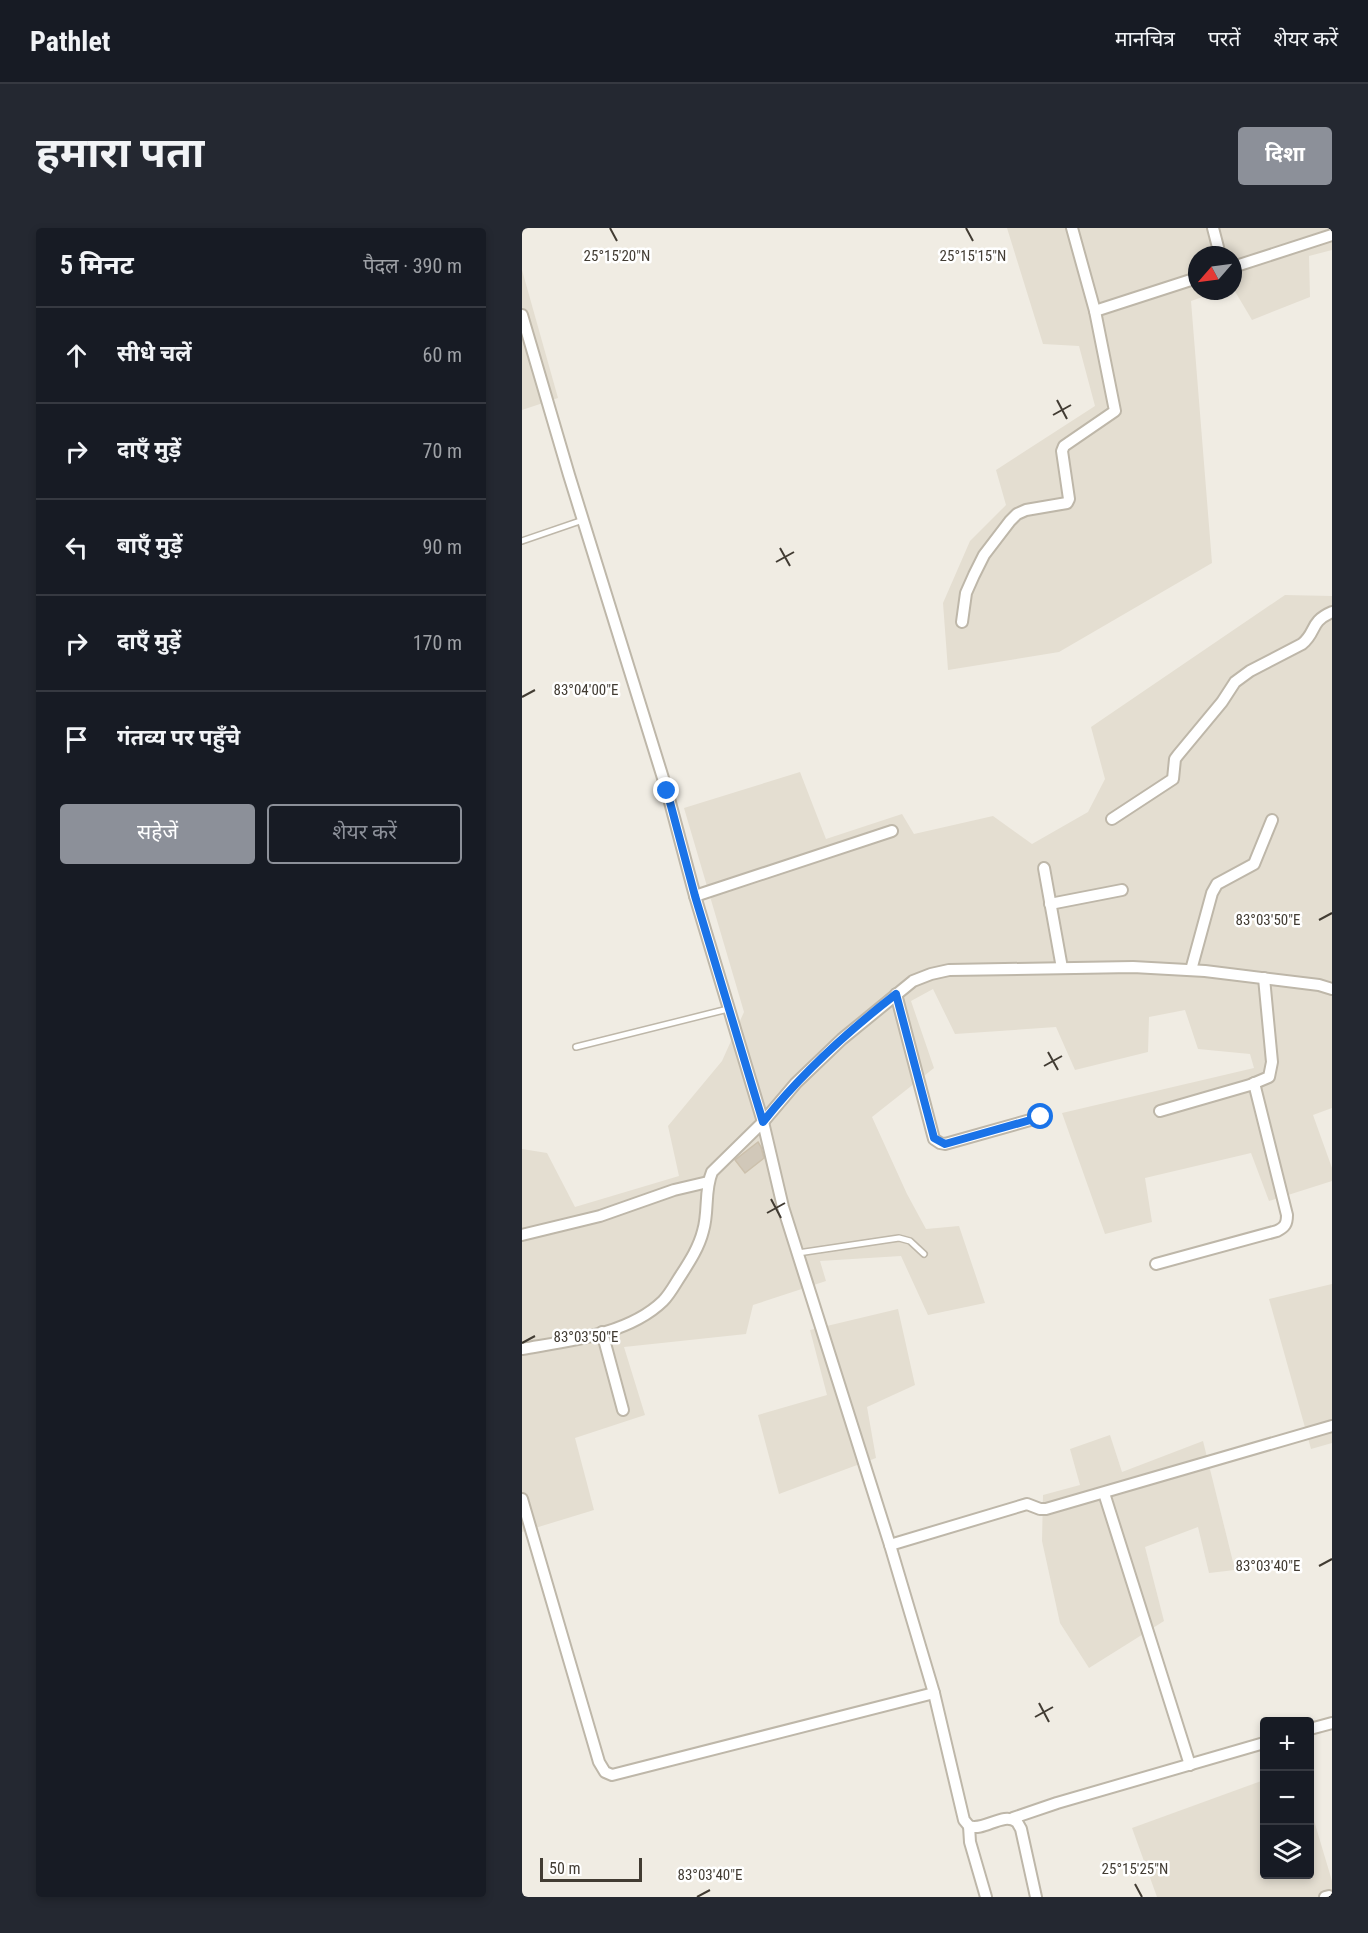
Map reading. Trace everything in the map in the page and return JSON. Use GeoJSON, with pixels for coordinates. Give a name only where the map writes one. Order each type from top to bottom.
{"type":"FeatureCollection","features":[{"type":"Feature","properties":{"kind":"street"},"geometry":{"type":"LineString","coordinates":[[962,622],[966,593],[984,555],[1017,514],[1026,510],[1067,503],[1070,499],[1062,451],[1064,446],[1115,411],[1095,310],[1072,228]]}},
{"type":"Feature","properties":{"kind":"street"},"geometry":{"type":"LineString","coordinates":[[1213,228],[1218,246]]}},
{"type":"Feature","properties":{"kind":"street"},"geometry":{"type":"LineString","coordinates":[[1242,264],[1332,235]]}},
{"type":"Feature","properties":{"kind":"street"},"geometry":{"type":"LineString","coordinates":[[1095,310],[1188,281]]}},
{"type":"Feature","properties":{"kind":"street"},"geometry":{"type":"LineString","coordinates":[[522,315],[651,738],[695,896],[763,1122],[783,1207],[890,1545],[934,1693],[960,1805],[969,1826],[970,1842],[986,1897]]}},
{"type":"Feature","properties":{"kind":"street"},"geometry":{"type":"LineString","coordinates":[[1112,819],[1173,779],[1178,755],[1222,702],[1235,682],[1250,671],[1302,644],[1307,640],[1316,622],[1332,612]]}},
{"type":"Feature","properties":{"kind":"street"},"geometry":{"type":"LineString","coordinates":[[1191,970],[1212,893],[1217,884],[1254,864],[1272,820]]}},
{"type":"Feature","properties":{"kind":"street"},"geometry":{"type":"LineString","coordinates":[[695,896],[892,831]]}},
{"type":"Feature","properties":{"kind":"street"},"geometry":{"type":"LineString","coordinates":[[1044,868],[1062,968]]}},
{"type":"Feature","properties":{"kind":"street"},"geometry":{"type":"LineString","coordinates":[[1050,904],[1122,890]]}},
{"type":"Feature","properties":{"kind":"street"},"geometry":{"type":"LineString","coordinates":[[522,1349],[620,1328],[640,1319],[665,1299],[695,1253],[704,1228],[708,1182],[712,1172],[763,1122],[796,1083],[842,1039],[913,981],[949,970],[1133,967],[1191,970],[1264,978],[1319,985],[1332,989]]}},
{"type":"Feature","properties":{"kind":"street"},"geometry":{"type":"LineString","coordinates":[[1160,1111],[1266,1079],[1271,1072],[1264,978]]}},
{"type":"Feature","properties":{"kind":"street"},"geometry":{"type":"LineString","coordinates":[[896,994],[934,1138],[945,1144],[1041,1117]]}},
{"type":"Feature","properties":{"kind":"street"},"geometry":{"type":"LineString","coordinates":[[1156,1264],[1277,1231],[1287,1223],[1287,1215],[1254,1083]]}},
{"type":"Feature","properties":{"kind":"street"},"geometry":{"type":"LineString","coordinates":[[522,1235],[600,1216],[708,1182]]}},
{"type":"Feature","properties":{"kind":"street"},"geometry":{"type":"LineString","coordinates":[[602,1332],[623,1410]]}},
{"type":"Feature","properties":{"kind":"street"},"geometry":{"type":"LineString","coordinates":[[890,1545],[1027,1504],[1042,1510],[1332,1426]]}},
{"type":"Feature","properties":{"kind":"street"},"geometry":{"type":"LineString","coordinates":[[1104,1493],[1190,1765]]}},
{"type":"Feature","properties":{"kind":"street"},"geometry":{"type":"LineString","coordinates":[[522,1499],[598,1762],[605,1772],[612,1775],[934,1693]]}},
{"type":"Feature","properties":{"kind":"street"},"geometry":{"type":"LineString","coordinates":[[1314,1729],[1332,1724]]}},
{"type":"Feature","properties":{"kind":"street"},"geometry":{"type":"LineString","coordinates":[[969,1826],[976,1828],[1013,1818],[1260,1744]]}},
{"type":"Feature","properties":{"kind":"street"},"geometry":{"type":"LineString","coordinates":[[1013,1818],[1021,1829],[1036,1897]]}},
{"type":"Feature","properties":{"kind":"lane"},"geometry":{"type":"LineString","coordinates":[[522,541],[583,520]]}},
{"type":"Feature","properties":{"kind":"lane"},"geometry":{"type":"LineString","coordinates":[[576,1047],[729,1009]]}},
{"type":"Feature","properties":{"kind":"lane"},"geometry":{"type":"LineString","coordinates":[[798,1253],[899,1238],[910,1241],[924,1254]]}},
{"type":"Feature","properties":{"kind":"shaded area"},"geometry":{"type":"Polygon","coordinates":[[[1007,228],[1332,228],[1332,250],[1309,256],[1310,297],[1252,320],[1240,300],[1242,300],[1242,246],[1188,246],[1188,300],[1194,300],[1191,301],[1212,563],[1059,652],[948,670],[943,603],[970,541],[1006,505],[996,470],[1095,406],[1079,346],[1043,344],[1007,228]]]}},
{"type":"Feature","properties":{"kind":"shaded area"},"geometry":{"type":"Polygon","coordinates":[[[522,270],[558,398],[522,410],[522,270]]]}},
{"type":"Feature","properties":{"kind":"shaded area"},"geometry":{"type":"Polygon","coordinates":[[[1285,595],[1332,596],[1332,1108],[1313,1115],[1332,1168],[1332,1181],[1269,1201],[1251,1153],[1145,1178],[1152,1222],[1105,1234],[1062,1113],[1254,1068],[1250,1054],[1198,1049],[1185,1010],[1149,1017],[1148,1052],[1075,1070],[1056,1027],[955,1034],[933,989],[911,1001],[934,1068],[872,1117],[907,1194],[926,1229],[959,1226],[985,1303],[928,1315],[901,1256],[820,1261],[826,1281],[753,1305],[746,1334],[624,1347],[645,1415],[575,1438],[594,1510],[522,1532],[522,1149],[547,1153],[575,1207],[679,1176],[668,1126],[722,1061],[744,1012],[684,808],[800,772],[826,839],[902,814],[914,834],[993,816],[1032,844],[1088,812],[1105,779],[1091,727],[1285,595]]]}},
{"type":"Feature","properties":{"kind":"shaded area"},"geometry":{"type":"Polygon","coordinates":[[[1332,1284],[1332,1443],[1311,1449],[1269,1299],[1332,1284]]]}},
{"type":"Feature","properties":{"kind":"shaded area"},"geometry":{"type":"Polygon","coordinates":[[[898,1309],[915,1385],[867,1407],[876,1458],[779,1494],[758,1415],[827,1395],[810,1330],[898,1309]]]}},
{"type":"Feature","properties":{"kind":"shaded area"},"geometry":{"type":"Polygon","coordinates":[[[1110,1435],[1122,1472],[1203,1441],[1235,1570],[1209,1573],[1198,1527],[1145,1547],[1164,1621],[1089,1668],[1060,1623],[1042,1541],[1043,1495],[1080,1485],[1070,1449],[1110,1435]]]}},
{"type":"Feature","properties":{"kind":"shaded area"},"geometry":{"type":"Polygon","coordinates":[[[1260,1781],[1260,1879],[1314,1879],[1314,1820],[1332,1881],[1332,1897],[1157,1897],[1132,1828],[1260,1781]]]}},
{"type":"Feature","properties":{"kind":"building"},"geometry":{"type":"Polygon","coordinates":[[[758,1142],[764,1158],[745,1173],[735,1160],[758,1142]]]}},
{"type":"Feature","properties":{"kind":"route"},"geometry":{"type":"LineString","coordinates":[[667,791],[695,896],[763,1122],[796,1083],[842,1039],[896,994],[934,1138],[945,1144],[1041,1117]]}}]}
